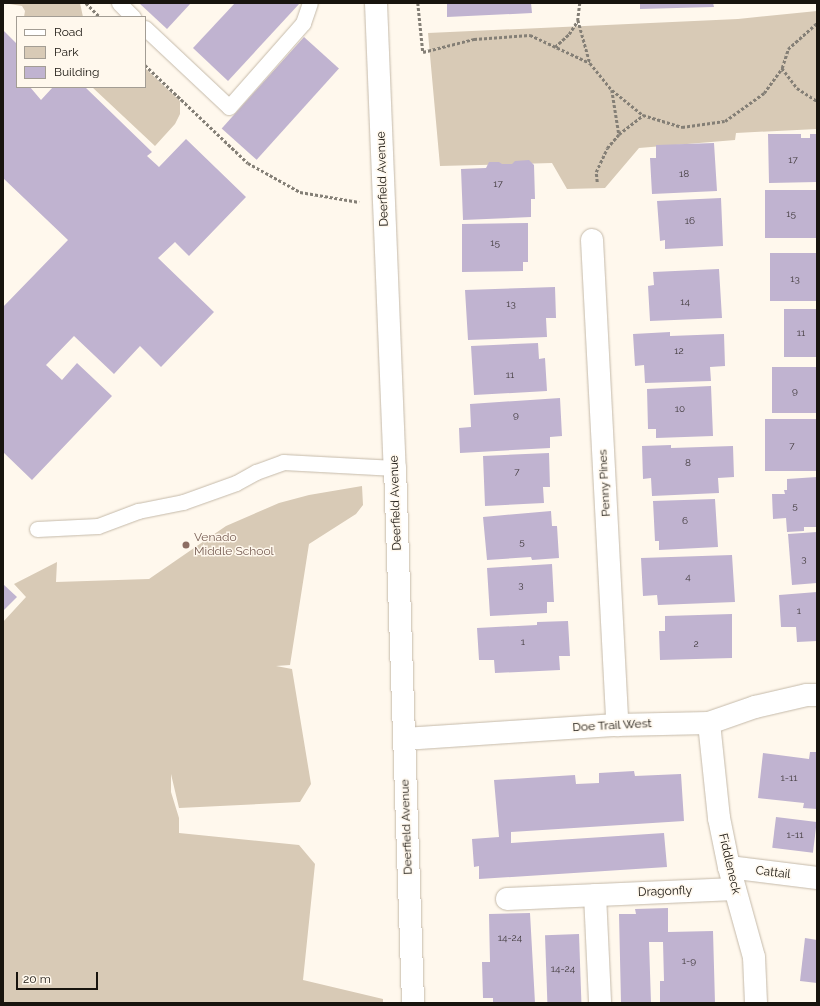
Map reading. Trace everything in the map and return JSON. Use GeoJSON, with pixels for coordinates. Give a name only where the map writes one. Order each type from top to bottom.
{"type":"FeatureCollection","features":[{"type":"Feature","properties":{"kind":"street","name":"Deerfield Avenue"},"geometry":{"type":"LineString","coordinates":[[376,3],[395,468],[413,1003]]}},
{"type":"Feature","properties":{"kind":"street","name":"Penny Pines"},"geometry":{"type":"LineString","coordinates":[[592,240],[618,725]]}},
{"type":"Feature","properties":{"kind":"street","name":"Doe Trail West"},"geometry":{"type":"LineString","coordinates":[[404,739],[618,725],[709,723],[755,707],[807,694],[817,695]]}},
{"type":"Feature","properties":{"kind":"street","name":"Fiddleneck"},"geometry":{"type":"LineString","coordinates":[[709,723],[719,818],[729,867],[754,956],[756,1003]]}},
{"type":"Feature","properties":{"kind":"street","name":"Cattail"},"geometry":{"type":"LineString","coordinates":[[729,867],[817,878]]}},
{"type":"Feature","properties":{"kind":"street","name":"Dragonfly"},"geometry":{"type":"LineString","coordinates":[[507,899],[735,889]]}},
{"type":"Feature","properties":{"kind":"street"},"geometry":{"type":"LineString","coordinates":[[595,895],[600,1003]]}},
{"type":"Feature","properties":{"kind":"lane"},"geometry":{"type":"LineString","coordinates":[[119,3],[132,16]]}},
{"type":"Feature","properties":{"kind":"lane"},"geometry":{"type":"LineString","coordinates":[[146,29],[228,107],[304,23],[310,3]]}},
{"type":"Feature","properties":{"kind":"lane"},"geometry":{"type":"LineString","coordinates":[[37,529],[98,526],[138,511],[182,502],[236,483],[256,472],[283,462],[395,468]]}},
{"type":"Feature","properties":{"kind":"path"},"geometry":{"type":"LineString","coordinates":[[86,3],[99,16]]}},
{"type":"Feature","properties":{"kind":"path"},"geometry":{"type":"LineString","coordinates":[[418,3],[423,52],[474,39],[530,36],[590,63]]}},
{"type":"Feature","properties":{"kind":"path"},"geometry":{"type":"LineString","coordinates":[[580,3],[578,20],[590,63],[612,90],[643,115],[682,127],[725,121],[764,93],[782,68],[788,49],[817,23]]}},
{"type":"Feature","properties":{"kind":"path"},"geometry":{"type":"LineString","coordinates":[[555,47],[569,34],[578,20]]}},
{"type":"Feature","properties":{"kind":"path"},"geometry":{"type":"LineString","coordinates":[[146,66],[248,163],[300,192],[384,206]]}},
{"type":"Feature","properties":{"kind":"path"},"geometry":{"type":"LineString","coordinates":[[782,68],[797,88],[817,101]]}},
{"type":"Feature","properties":{"kind":"path"},"geometry":{"type":"LineString","coordinates":[[612,90],[619,134]]}},
{"type":"Feature","properties":{"kind":"path"},"geometry":{"type":"LineString","coordinates":[[597,182],[596,172],[607,148],[619,134],[643,115]]}},
{"type":"Feature","properties":{"kind":"green space"},"geometry":{"type":"Polygon","coordinates":[[[3,3],[80,3],[83,16],[24,16],[25,11],[22,6],[3,3]]]}},
{"type":"Feature","properties":{"kind":"green space"},"geometry":{"type":"Polygon","coordinates":[[[817,11],[817,129],[736,133],[735,140],[639,148],[605,188],[567,189],[552,163],[440,166],[428,33],[738,19],[817,11]]]}},
{"type":"Feature","properties":{"kind":"green space"},"geometry":{"type":"Polygon","coordinates":[[[146,69],[180,101],[180,114],[175,124],[155,146],[93,88],[146,88],[146,69]]]}},
{"type":"Feature","properties":{"kind":"green space"},"geometry":{"type":"Polygon","coordinates":[[[362,486],[363,505],[356,514],[309,544],[290,665],[276,666],[292,669],[311,784],[300,802],[179,808],[171,774],[171,792],[179,818],[179,833],[299,845],[315,864],[303,980],[383,999],[383,1003],[3,1003],[3,622],[26,597],[14,584],[57,562],[56,582],[149,579],[226,526],[279,503],[309,495],[362,486]]]}},
{"type":"Feature","properties":{"kind":"building"},"geometry":{"type":"Polygon","coordinates":[[[139,3],[191,3],[167,29],[139,3]]]}},
{"type":"Feature","properties":{"kind":"building"},"geometry":{"type":"Polygon","coordinates":[[[235,3],[300,3],[228,81],[193,48],[235,3]]]}},
{"type":"Feature","properties":{"kind":"building"},"geometry":{"type":"Polygon","coordinates":[[[447,3],[531,3],[532,13],[447,17],[447,3]]]}},
{"type":"Feature","properties":{"kind":"building"},"geometry":{"type":"Polygon","coordinates":[[[640,3],[713,3],[714,7],[640,9],[640,3]]]}},
{"type":"Feature","properties":{"kind":"building"},"geometry":{"type":"Polygon","coordinates":[[[3,30],[16,43],[16,88],[31,88],[41,100],[52,88],[86,88],[152,152],[147,156],[159,167],[186,139],[246,197],[189,256],[175,242],[158,258],[214,312],[161,367],[140,346],[114,374],[74,336],[46,365],[62,380],[77,363],[112,396],[32,480],[3,452],[3,307],[68,240],[3,178],[3,30]]]}},
{"type":"Feature","properties":{"kind":"building"},"geometry":{"type":"Polygon","coordinates":[[[304,37],[339,68],[257,160],[222,128],[304,37]]]}},
{"type":"Feature","properties":{"kind":"building"},"geometry":{"type":"Polygon","coordinates":[[[768,134],[801,134],[801,138],[810,138],[810,134],[817,134],[817,182],[769,183],[768,134]]]}},
{"type":"Feature","properties":{"kind":"building"},"geometry":{"type":"Polygon","coordinates":[[[714,143],[717,191],[652,194],[650,158],[656,158],[656,145],[714,143]]]}},
{"type":"Feature","properties":{"kind":"building"},"geometry":{"type":"Polygon","coordinates":[[[529,160],[534,165],[535,199],[531,199],[531,217],[463,220],[461,169],[486,168],[489,162],[512,164],[515,161],[529,160]]]}},
{"type":"Feature","properties":{"kind":"building"},"geometry":{"type":"Polygon","coordinates":[[[765,190],[817,190],[817,238],[765,238],[765,190]]]}},
{"type":"Feature","properties":{"kind":"building"},"geometry":{"type":"Polygon","coordinates":[[[721,198],[723,246],[665,249],[665,240],[660,241],[657,201],[721,198]]]}},
{"type":"Feature","properties":{"kind":"building"},"geometry":{"type":"Polygon","coordinates":[[[528,223],[528,262],[523,262],[523,271],[462,272],[462,224],[528,223]]]}},
{"type":"Feature","properties":{"kind":"building"},"geometry":{"type":"Polygon","coordinates":[[[770,253],[817,253],[817,301],[770,301],[770,253]]]}},
{"type":"Feature","properties":{"kind":"building"},"geometry":{"type":"Polygon","coordinates":[[[719,269],[722,318],[650,321],[648,286],[654,285],[653,272],[719,269]]]}},
{"type":"Feature","properties":{"kind":"building"},"geometry":{"type":"Polygon","coordinates":[[[555,287],[556,318],[546,318],[547,337],[468,340],[465,290],[555,287]]]}},
{"type":"Feature","properties":{"kind":"building"},"geometry":{"type":"Polygon","coordinates":[[[784,309],[817,309],[817,357],[784,357],[784,309]]]}},
{"type":"Feature","properties":{"kind":"building"},"geometry":{"type":"Polygon","coordinates":[[[670,332],[670,336],[724,334],[725,366],[710,367],[711,381],[645,383],[644,365],[635,366],[633,334],[670,332]]]}},
{"type":"Feature","properties":{"kind":"building"},"geometry":{"type":"Polygon","coordinates":[[[538,343],[539,359],[545,358],[547,391],[474,395],[471,346],[538,343]]]}},
{"type":"Feature","properties":{"kind":"building"},"geometry":{"type":"Polygon","coordinates":[[[772,367],[817,367],[817,413],[772,413],[772,367]]]}},
{"type":"Feature","properties":{"kind":"building"},"geometry":{"type":"Polygon","coordinates":[[[711,386],[713,436],[656,438],[656,429],[648,429],[647,389],[711,386]]]}},
{"type":"Feature","properties":{"kind":"building"},"geometry":{"type":"Polygon","coordinates":[[[560,398],[562,436],[550,437],[550,448],[460,453],[459,428],[471,427],[470,404],[560,398]]]}},
{"type":"Feature","properties":{"kind":"building"},"geometry":{"type":"Polygon","coordinates":[[[765,419],[817,419],[817,471],[765,471],[765,419]]]}},
{"type":"Feature","properties":{"kind":"building"},"geometry":{"type":"Polygon","coordinates":[[[671,445],[671,448],[733,446],[734,477],[718,478],[719,493],[652,496],[651,478],[643,479],[642,446],[671,445]]]}},
{"type":"Feature","properties":{"kind":"building"},"geometry":{"type":"Polygon","coordinates":[[[549,453],[550,487],[543,487],[544,503],[485,506],[483,456],[549,453]]]}},
{"type":"Feature","properties":{"kind":"building"},"geometry":{"type":"Polygon","coordinates":[[[817,477],[817,527],[804,527],[804,531],[787,532],[786,518],[773,519],[772,494],[785,494],[784,490],[787,490],[787,479],[817,477]]]}},
{"type":"Feature","properties":{"kind":"building"},"geometry":{"type":"Polygon","coordinates":[[[715,499],[718,547],[659,550],[659,541],[655,541],[653,501],[715,499]]]}},
{"type":"Feature","properties":{"kind":"building"},"geometry":{"type":"Polygon","coordinates":[[[551,511],[552,526],[557,526],[559,558],[532,560],[531,557],[487,560],[483,517],[551,511]]]}},
{"type":"Feature","properties":{"kind":"building"},"geometry":{"type":"Polygon","coordinates":[[[817,532],[817,583],[792,585],[788,534],[817,532]]]}},
{"type":"Feature","properties":{"kind":"building"},"geometry":{"type":"Polygon","coordinates":[[[732,555],[735,602],[658,605],[657,595],[643,596],[641,558],[732,555]]]}},
{"type":"Feature","properties":{"kind":"building"},"geometry":{"type":"Polygon","coordinates":[[[552,564],[554,602],[547,602],[547,613],[490,616],[487,568],[552,564]]]}},
{"type":"Feature","properties":{"kind":"building"},"geometry":{"type":"Polygon","coordinates":[[[3,584],[17,597],[3,611],[3,584]]]}},
{"type":"Feature","properties":{"kind":"building"},"geometry":{"type":"Polygon","coordinates":[[[817,592],[817,641],[797,642],[796,627],[781,627],[779,595],[817,592]]]}},
{"type":"Feature","properties":{"kind":"building"},"geometry":{"type":"Polygon","coordinates":[[[732,614],[732,658],[660,660],[659,631],[665,631],[665,616],[732,614]]]}},
{"type":"Feature","properties":{"kind":"building"},"geometry":{"type":"Polygon","coordinates":[[[568,621],[570,656],[559,656],[560,670],[495,673],[494,660],[479,660],[477,628],[537,625],[537,622],[568,621]]]}},
{"type":"Feature","properties":{"kind":"building"},"geometry":{"type":"Polygon","coordinates":[[[810,752],[817,752],[817,809],[803,808],[804,803],[758,798],[763,753],[809,759],[810,752]]]}},
{"type":"Feature","properties":{"kind":"building"},"geometry":{"type":"Polygon","coordinates":[[[634,771],[635,776],[681,774],[684,821],[511,832],[511,843],[664,833],[667,867],[479,879],[479,866],[474,867],[472,839],[499,837],[494,780],[575,775],[576,784],[599,783],[599,773],[634,771]]]}},
{"type":"Feature","properties":{"kind":"building"},"geometry":{"type":"Polygon","coordinates":[[[776,817],[817,822],[813,853],[772,848],[776,817]]]}},
{"type":"Feature","properties":{"kind":"building"},"geometry":{"type":"Polygon","coordinates":[[[668,908],[668,932],[713,931],[715,1003],[660,1003],[660,981],[664,981],[663,942],[649,942],[651,1003],[621,1003],[619,914],[636,914],[635,909],[668,908]]]}},
{"type":"Feature","properties":{"kind":"building"},"geometry":{"type":"Polygon","coordinates":[[[530,913],[535,1003],[493,1003],[493,998],[483,998],[482,962],[490,962],[489,914],[530,913]]]}},
{"type":"Feature","properties":{"kind":"building"},"geometry":{"type":"Polygon","coordinates":[[[579,934],[581,1003],[547,1003],[545,935],[579,934]]]}},
{"type":"Feature","properties":{"kind":"building"},"geometry":{"type":"Polygon","coordinates":[[[805,938],[817,940],[817,983],[800,981],[805,938]]]}},
{"type":"Feature","properties":{"kind":"place","name":"Venado Middle School"},"geometry":{"type":"Point","coordinates":[186,545]}}]}
